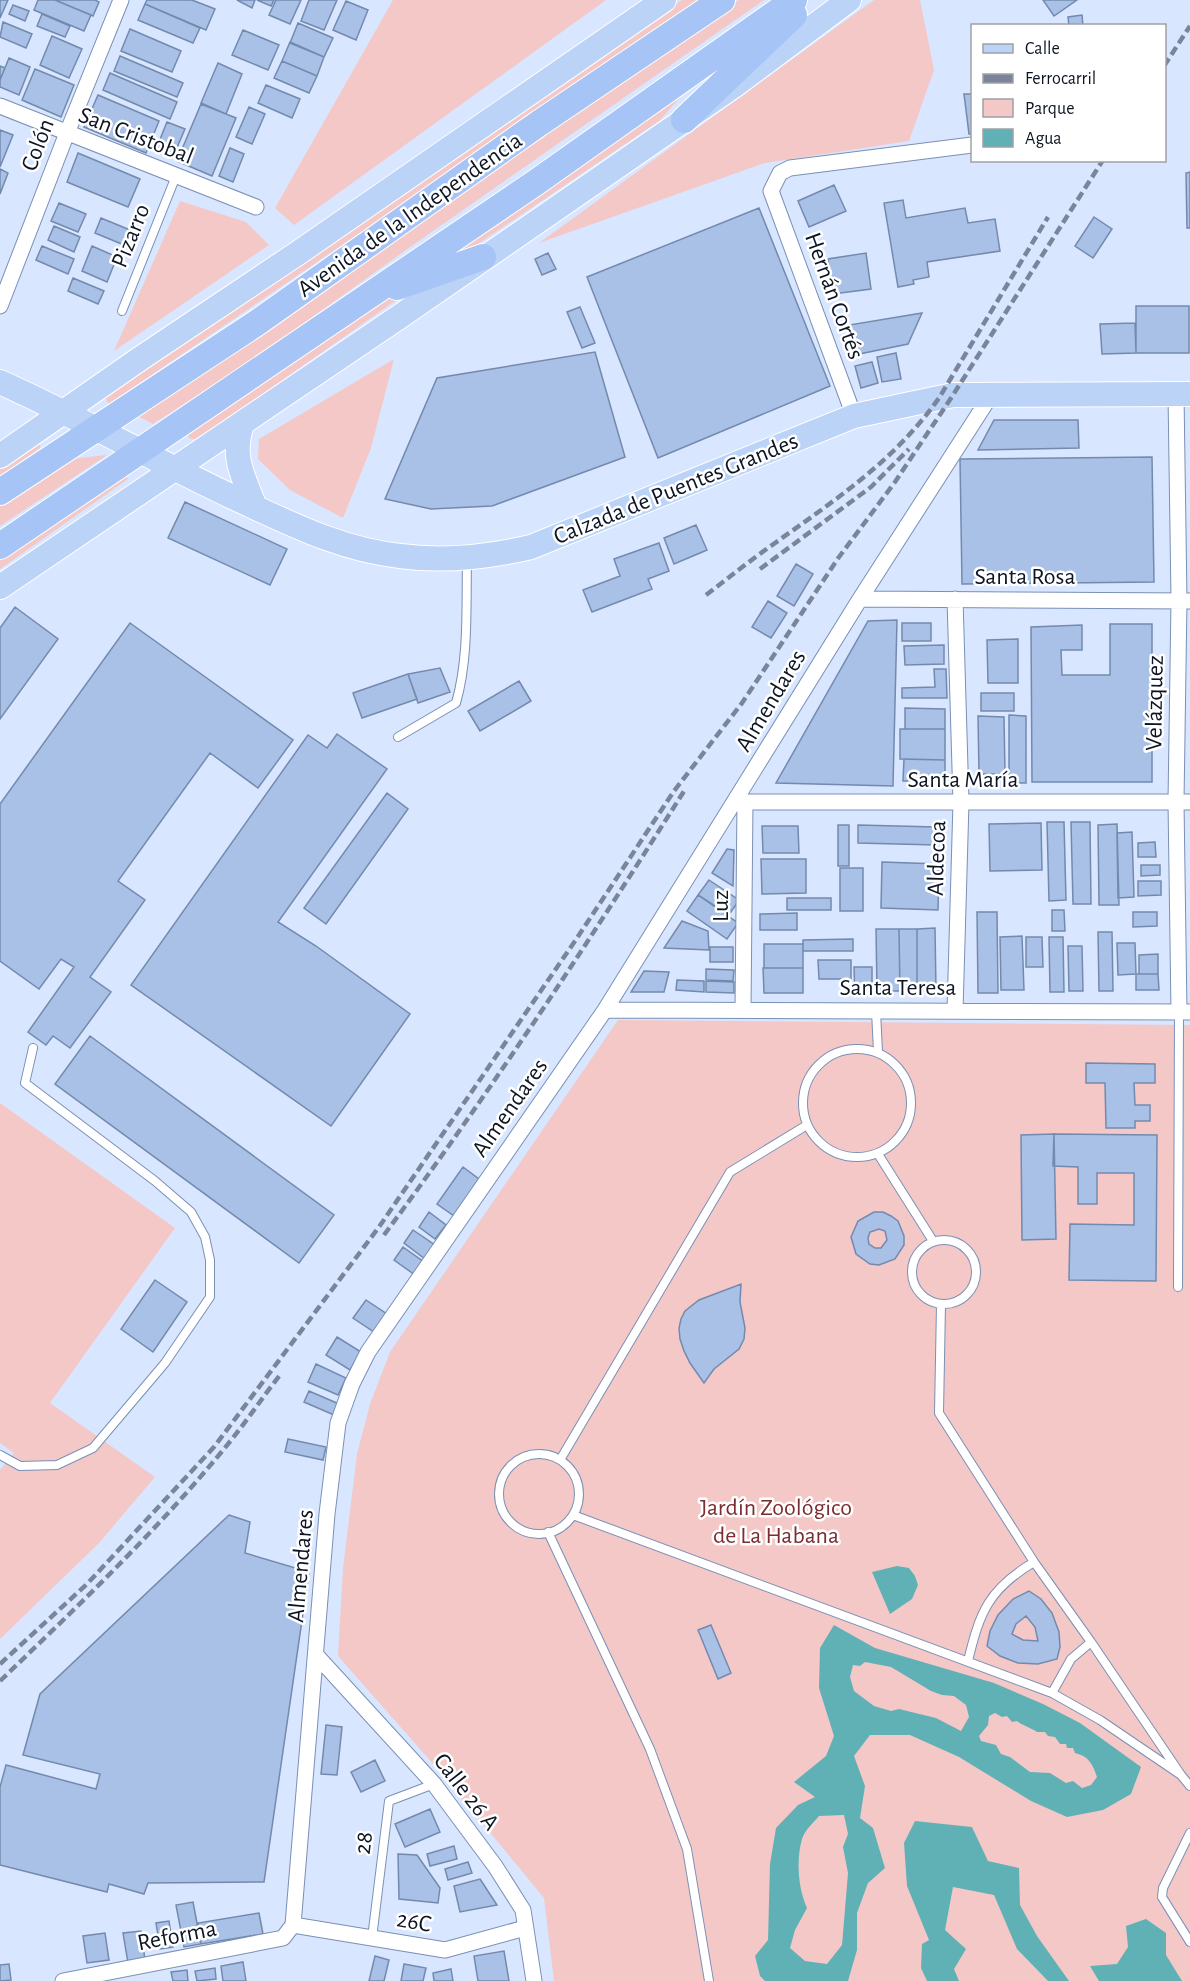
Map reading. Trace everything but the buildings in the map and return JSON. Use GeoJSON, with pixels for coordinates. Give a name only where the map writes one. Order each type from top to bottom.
{"type":"FeatureCollection","features":[{"type":"Feature","properties":{"kind":"highway","name":"Avenida de la Independencia"},"geometry":{"type":"LineString","coordinates":[[0,492],[258,322],[538,124],[722,0]]}},
{"type":"Feature","properties":{"kind":"highway"},"geometry":{"type":"LineString","coordinates":[[0,546],[535,183],[794,0]]}},
{"type":"Feature","properties":{"kind":"highway"},"geometry":{"type":"LineString","coordinates":[[684,120],[808,0]]}},
{"type":"Feature","properties":{"kind":"highway"},"geometry":{"type":"LineString","coordinates":[[366,298],[483,257]]}},
{"type":"Feature","properties":{"kind":"main road"},"geometry":{"type":"LineString","coordinates":[[0,456],[664,0]]}},
{"type":"Feature","properties":{"kind":"main road"},"geometry":{"type":"LineString","coordinates":[[0,587],[175,470],[735,85],[849,0]]}},
{"type":"Feature","properties":{"kind":"main road","name":"Calzada de Puentes Grandes"},"geometry":{"type":"LineString","coordinates":[[0,382],[65,412],[175,470],[312,534],[361,549],[433,559],[495,555],[531,547],[569,534],[854,416],[953,395],[1183,394]]}},
{"type":"Feature","properties":{"kind":"main road"},"geometry":{"type":"LineString","coordinates":[[242,424],[236,441],[239,466],[255,507]]}},
{"type":"Feature","properties":{"kind":"street","name":"Colón"},"geometry":{"type":"LineString","coordinates":[[0,306],[120,0]]}},
{"type":"Feature","properties":{"kind":"street","name":"San Cristobal"},"geometry":{"type":"LineString","coordinates":[[0,106],[256,207]]}},
{"type":"Feature","properties":{"kind":"street","name":"Hernán Cortés"},"geometry":{"type":"LineString","coordinates":[[854,416],[771,191],[780,173],[790,168],[971,145]]}},
{"type":"Feature","properties":{"kind":"street","name":"Almendares"},"geometry":{"type":"LineString","coordinates":[[293,1925],[327,1514],[338,1423],[352,1384],[368,1352],[605,1010],[740,802],[860,599],[991,394]]}},
{"type":"Feature","properties":{"kind":"street","name":"Velázquez"},"geometry":{"type":"LineString","coordinates":[[1183,394],[1185,1012]]}},
{"type":"Feature","properties":{"kind":"street","name":"Santa Rosa"},"geometry":{"type":"LineString","coordinates":[[860,599],[1185,601]]}},
{"type":"Feature","properties":{"kind":"street","name":"Aldecoa"},"geometry":{"type":"LineString","coordinates":[[955,599],[961,802],[955,1011]]}},
{"type":"Feature","properties":{"kind":"street","name":"Santa María"},"geometry":{"type":"LineString","coordinates":[[740,802],[1183,802]]}},
{"type":"Feature","properties":{"kind":"street","name":"Luz"},"geometry":{"type":"LineString","coordinates":[[740,802],[743,1010]]}},
{"type":"Feature","properties":{"kind":"street","name":"Santa Teresa"},"geometry":{"type":"LineString","coordinates":[[605,1010],[1185,1012]]}},
{"type":"Feature","properties":{"kind":"street","name":"Calle 26 A"},"geometry":{"type":"LineString","coordinates":[[316,1655],[434,1784],[495,1866],[524,1910],[534,1981]]}},
{"type":"Feature","properties":{"kind":"street","name":"26C"},"geometry":{"type":"LineString","coordinates":[[293,1925],[445,1950],[525,1928]]}},
{"type":"Feature","properties":{"kind":"street","name":"Reforma"},"geometry":{"type":"LineString","coordinates":[[63,1981],[284,1938],[293,1925]]}},
{"type":"Feature","properties":{"kind":"lane","name":"Pizarro"},"geometry":{"type":"LineString","coordinates":[[122,311],[176,176]]}},
{"type":"Feature","properties":{"kind":"lane"},"geometry":{"type":"LineString","coordinates":[[398,737],[456,703],[462,676],[467,558]]}},
{"type":"Feature","properties":{"kind":"lane"},"geometry":{"type":"LineString","coordinates":[[876,1011],[878,1052]]}},
{"type":"Feature","properties":{"kind":"lane"},"geometry":{"type":"LineString","coordinates":[[1178,1287],[1185,1012]]}},
{"type":"Feature","properties":{"kind":"lane"},"geometry":{"type":"LineString","coordinates":[[0,1455],[20,1466],[57,1465],[93,1448],[165,1363],[210,1297],[210,1260],[205,1237],[191,1212],[155,1181],[25,1083],[33,1048]]}},
{"type":"Feature","properties":{"kind":"lane"},"geometry":{"type":"LineString","coordinates":[[860,1048],[878,1052],[894,1063],[905,1077],[911,1094],[911,1112],[905,1130],[894,1144],[878,1154],[862,1157],[845,1156],[829,1150],[816,1139],[807,1125],[803,1107],[804,1089],[812,1072],[825,1059],[842,1050],[860,1048]]}},
{"type":"Feature","properties":{"kind":"lane"},"geometry":{"type":"LineString","coordinates":[[560,1460],[730,1172],[807,1125]]}},
{"type":"Feature","properties":{"kind":"lane"},"geometry":{"type":"LineString","coordinates":[[878,1154],[933,1241]]}},
{"type":"Feature","properties":{"kind":"lane"},"geometry":{"type":"LineString","coordinates":[[933,1241],[954,1241],[970,1253],[975,1263],[974,1283],[969,1292],[962,1299],[952,1303],[941,1304],[930,1301],[921,1295],[915,1286],[912,1265],[916,1255],[933,1241]]}},
{"type":"Feature","properties":{"kind":"lane"},"geometry":{"type":"LineString","coordinates":[[941,1304],[939,1413],[1034,1562],[1190,1786]]}},
{"type":"Feature","properties":{"kind":"lane"},"geometry":{"type":"LineString","coordinates":[[540,1454],[560,1460],[574,1475],[578,1485],[577,1505],[573,1515],[558,1529],[548,1532],[527,1532],[510,1521],[500,1503],[501,1482],[505,1473],[520,1459],[540,1454]]}},
{"type":"Feature","properties":{"kind":"lane"},"geometry":{"type":"LineString","coordinates":[[573,1515],[1052,1693],[1100,1720],[1181,1775]]}},
{"type":"Feature","properties":{"kind":"lane"},"geometry":{"type":"LineString","coordinates":[[548,1532],[650,1749],[687,1849],[709,1981]]}},
{"type":"Feature","properties":{"kind":"lane"},"geometry":{"type":"LineString","coordinates":[[968,1661],[976,1626],[996,1590],[1012,1575],[1034,1562]]}},
{"type":"Feature","properties":{"kind":"lane"},"geometry":{"type":"LineString","coordinates":[[1052,1693],[1071,1659],[1091,1642]]}},
{"type":"Feature","properties":{"kind":"lane","name":"28"},"geometry":{"type":"LineString","coordinates":[[372,1938],[389,1801],[434,1784]]}},
{"type":"Feature","properties":{"kind":"lane"},"geometry":{"type":"LineString","coordinates":[[1190,1833],[1163,1888],[1162,1897],[1190,1942]]}},
{"type":"Feature","properties":{"kind":"green space"},"geometry":{"type":"Polygon","coordinates":[[[393,0],[606,0],[294,225],[275,208],[393,0]]]}},
{"type":"Feature","properties":{"kind":"green space"},"geometry":{"type":"Polygon","coordinates":[[[682,0],[701,0],[109,404],[102,394],[682,0]]]}},
{"type":"Feature","properties":{"kind":"green space"},"geometry":{"type":"Polygon","coordinates":[[[739,0],[764,0],[410,247],[264,352],[153,424],[134,414],[623,77],[739,0]]]}},
{"type":"Feature","properties":{"kind":"green space"},"geometry":{"type":"Polygon","coordinates":[[[874,0],[920,0],[934,70],[909,141],[765,163],[539,243],[874,0]]]}},
{"type":"Feature","properties":{"kind":"green space"},"geometry":{"type":"Polygon","coordinates":[[[686,91],[659,121],[412,289],[197,440],[189,438],[188,431],[686,91]]]}},
{"type":"Feature","properties":{"kind":"green space"},"geometry":{"type":"Polygon","coordinates":[[[180,201],[246,222],[269,245],[114,351],[180,201]]]}},
{"type":"Feature","properties":{"kind":"green space"},"geometry":{"type":"Polygon","coordinates":[[[394,359],[371,448],[343,518],[290,490],[258,459],[259,439],[394,359]]]}},
{"type":"Feature","properties":{"kind":"green space"},"geometry":{"type":"Polygon","coordinates":[[[35,441],[40,444],[40,448],[0,476],[0,465],[35,441]]]}},
{"type":"Feature","properties":{"kind":"green space"},"geometry":{"type":"Polygon","coordinates":[[[107,455],[0,526],[0,502],[61,460],[107,455]]]}},
{"type":"Feature","properties":{"kind":"green space"},"geometry":{"type":"Polygon","coordinates":[[[123,471],[128,479],[0,569],[0,556],[123,471]]]}},
{"type":"Feature","properties":{"kind":"green space","name":"Jardín Zoológico de La Habana"},"geometry":{"type":"Polygon","coordinates":[[[618,1020],[1190,1025],[1190,1981],[554,1981],[544,1898],[442,1774],[338,1656],[343,1568],[357,1454],[370,1404],[390,1352],[618,1020]]]}},
{"type":"Feature","properties":{"kind":"green space"},"geometry":{"type":"Polygon","coordinates":[[[0,1103],[175,1228],[50,1403],[155,1477],[99,1543],[0,1639],[0,1470],[14,1453],[0,1443],[0,1103]]]}},
{"type":"Feature","properties":{"kind":"water"},"geometry":{"type":"Polygon","coordinates":[[[897,1566],[909,1568],[918,1585],[912,1599],[890,1614],[872,1572],[897,1566]]]}},
{"type":"Feature","properties":{"kind":"water"},"geometry":{"type":"Polygon","coordinates":[[[834,1625],[875,1648],[994,1683],[1043,1704],[1080,1723],[1141,1767],[1131,1794],[1103,1810],[1067,1817],[1031,1801],[959,1757],[910,1735],[870,1735],[854,1756],[865,1786],[860,1818],[873,1828],[885,1868],[868,1883],[857,1913],[857,1950],[848,1981],[765,1981],[760,1976],[755,1956],[768,1940],[770,1864],[776,1828],[798,1805],[815,1797],[794,1782],[826,1756],[834,1736],[819,1688],[820,1648],[834,1625]],[[865,1662],[860,1666],[853,1665],[850,1677],[854,1691],[874,1706],[891,1711],[899,1709],[936,1718],[961,1731],[969,1717],[966,1705],[954,1696],[931,1691],[891,1667],[865,1662]],[[995,1713],[989,1716],[988,1725],[979,1736],[981,1741],[996,1745],[1001,1754],[1010,1757],[1030,1772],[1050,1773],[1066,1783],[1073,1781],[1082,1788],[1091,1785],[1097,1777],[1087,1759],[1075,1753],[1073,1748],[1067,1748],[1066,1744],[1060,1744],[1055,1737],[1048,1736],[1045,1732],[1037,1732],[1017,1721],[1012,1722],[1007,1716],[1002,1717],[995,1713]],[[844,1815],[819,1816],[805,1833],[800,1847],[800,1883],[807,1908],[795,1930],[790,1948],[805,1961],[827,1964],[842,1945],[848,1873],[843,1847],[848,1834],[844,1815]]]}},
{"type":"Feature","properties":{"kind":"water"},"geometry":{"type":"Polygon","coordinates":[[[915,1821],[972,1827],[988,1861],[1019,1868],[1020,1905],[1037,1936],[1069,1981],[1048,1981],[1017,1949],[994,1895],[953,1887],[945,1930],[966,1949],[954,1969],[959,1981],[927,1981],[921,1968],[922,1944],[929,1940],[907,1886],[904,1843],[915,1821]]]}},
{"type":"Feature","properties":{"kind":"water"},"geometry":{"type":"Polygon","coordinates":[[[1146,1919],[1166,1933],[1166,1955],[1182,1981],[1099,1981],[1090,1966],[1117,1964],[1128,1947],[1126,1926],[1146,1919]]]}},
{"type":"Feature","properties":{"kind":"railway"},"geometry":{"type":"LineString","coordinates":[[1166,63],[1190,26]]}},
{"type":"Feature","properties":{"kind":"railway"},"geometry":{"type":"LineString","coordinates":[[0,1664],[87,1584],[214,1447],[379,1227],[575,941],[674,791],[742,703],[839,557],[895,482],[1102,162]]}},
{"type":"Feature","properties":{"kind":"railway"},"geometry":{"type":"LineString","coordinates":[[706,595],[860,480],[902,442],[939,398],[1048,217]]}},
{"type":"Feature","properties":{"kind":"railway"},"geometry":{"type":"LineString","coordinates":[[760,569],[871,487],[909,449]]}},
{"type":"Feature","properties":{"kind":"railway"},"geometry":{"type":"LineString","coordinates":[[384,1235],[463,1126],[539,1014],[686,788]]}},
{"type":"Feature","properties":{"kind":"railway"},"geometry":{"type":"LineString","coordinates":[[0,1681],[118,1566],[174,1506],[228,1444],[280,1375]]}}]}
